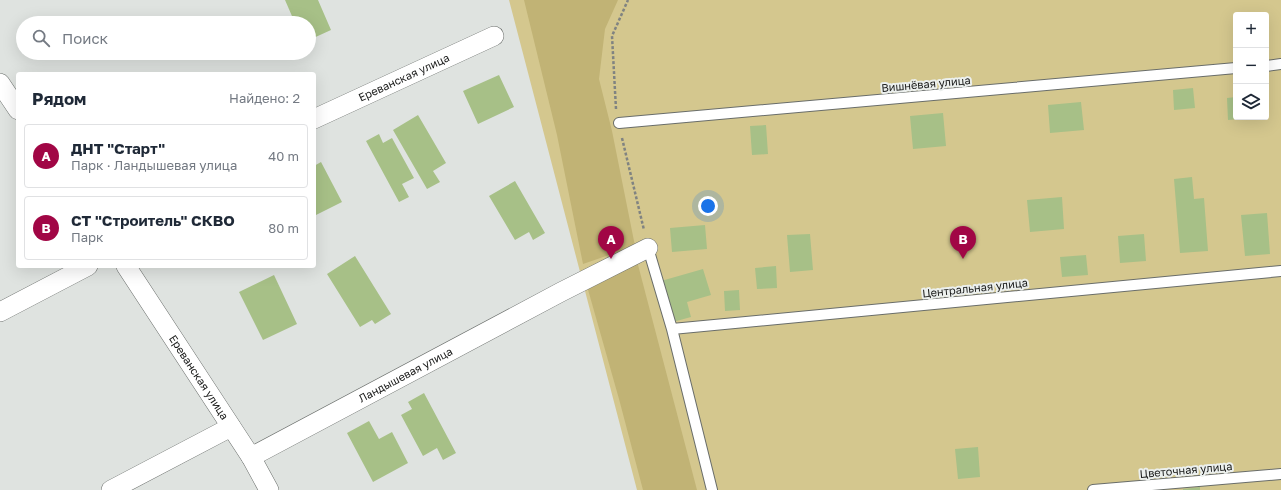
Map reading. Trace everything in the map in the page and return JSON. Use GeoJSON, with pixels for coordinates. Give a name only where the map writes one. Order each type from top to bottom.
{"type":"FeatureCollection","features":[{"type":"Feature","properties":{"kind":"street","name":"Ереванская улица"},"geometry":{"type":"LineString","coordinates":[[316,117],[494,36]]}},
{"type":"Feature","properties":{"kind":"street"},"geometry":{"type":"LineString","coordinates":[[0,83],[16,107]]}},
{"type":"Feature","properties":{"kind":"street","name":"Ландышевая улица"},"geometry":{"type":"LineString","coordinates":[[251,457],[561,292],[648,248]]}},
{"type":"Feature","properties":{"kind":"street"},"geometry":{"type":"LineString","coordinates":[[0,312],[84,268]]}},
{"type":"Feature","properties":{"kind":"street","name":"Ереванская улица"},"geometry":{"type":"LineString","coordinates":[[127,268],[251,457],[269,490]]}},
{"type":"Feature","properties":{"kind":"street"},"geometry":{"type":"LineString","coordinates":[[112,490],[231,427]]}},
{"type":"Feature","properties":{"kind":"lane"},"geometry":{"type":"LineString","coordinates":[[1269,66],[1281,64]]}},
{"type":"Feature","properties":{"kind":"lane","name":"Вишнёвая улица"},"geometry":{"type":"LineString","coordinates":[[619,123],[1233,68]]}},
{"type":"Feature","properties":{"kind":"lane"},"geometry":{"type":"LineString","coordinates":[[648,248],[672,329],[712,490]]}},
{"type":"Feature","properties":{"kind":"lane","name":"Центральная улица"},"geometry":{"type":"LineString","coordinates":[[672,329],[1281,271]]}},
{"type":"Feature","properties":{"kind":"lane","name":"Цветочная улица"},"geometry":{"type":"LineString","coordinates":[[1093,490],[1281,474]]}},
{"type":"Feature","properties":{"kind":"shaded area"},"geometry":{"type":"Polygon","coordinates":[[[509,0],[1281,0],[1281,490],[637,490],[509,0]]]}},
{"type":"Feature","properties":{"kind":"shaded area"},"geometry":{"type":"Polygon","coordinates":[[[524,0],[618,0],[605,29],[599,79],[612,131],[635,246],[583,264],[557,135],[524,0]]]}},
{"type":"Feature","properties":{"kind":"shaded area"},"geometry":{"type":"Polygon","coordinates":[[[637,261],[697,490],[643,490],[585,279],[637,261]]]}},
{"type":"Feature","properties":{"kind":"building"},"geometry":{"type":"Polygon","coordinates":[[[285,0],[318,0],[331,30],[316,37],[316,16],[292,16],[285,0]]]}},
{"type":"Feature","properties":{"kind":"building"},"geometry":{"type":"Polygon","coordinates":[[[499,75],[514,107],[478,124],[463,91],[499,75]]]}},
{"type":"Feature","properties":{"kind":"building"},"geometry":{"type":"Polygon","coordinates":[[[1193,88],[1195,108],[1174,110],[1173,90],[1193,88]]]}},
{"type":"Feature","properties":{"kind":"building"},"geometry":{"type":"Polygon","coordinates":[[[1233,97],[1233,120],[1228,120],[1227,98],[1233,97]]]}},
{"type":"Feature","properties":{"kind":"building"},"geometry":{"type":"Polygon","coordinates":[[[1081,102],[1084,130],[1050,133],[1048,105],[1081,102]]]}},
{"type":"Feature","properties":{"kind":"building"},"geometry":{"type":"Polygon","coordinates":[[[943,113],[946,146],[913,149],[910,116],[943,113]]]}},
{"type":"Feature","properties":{"kind":"building"},"geometry":{"type":"Polygon","coordinates":[[[418,115],[446,163],[433,171],[440,182],[427,189],[393,130],[418,115]]]}},
{"type":"Feature","properties":{"kind":"building"},"geometry":{"type":"Polygon","coordinates":[[[766,125],[768,154],[752,155],[750,126],[766,125]]]}},
{"type":"Feature","properties":{"kind":"building"},"geometry":{"type":"Polygon","coordinates":[[[379,134],[383,143],[392,138],[414,178],[402,184],[409,197],[399,202],[366,141],[379,134]]]}},
{"type":"Feature","properties":{"kind":"building"},"geometry":{"type":"Polygon","coordinates":[[[321,162],[342,202],[316,215],[316,165],[321,162]]]}},
{"type":"Feature","properties":{"kind":"building"},"geometry":{"type":"Polygon","coordinates":[[[1192,177],[1194,199],[1204,198],[1208,251],[1180,253],[1174,179],[1192,177]]]}},
{"type":"Feature","properties":{"kind":"building"},"geometry":{"type":"Polygon","coordinates":[[[515,181],[545,233],[533,240],[529,232],[515,240],[489,196],[515,181]]]}},
{"type":"Feature","properties":{"kind":"building"},"geometry":{"type":"Polygon","coordinates":[[[1062,197],[1064,229],[1030,232],[1027,200],[1062,197]]]}},
{"type":"Feature","properties":{"kind":"building"},"geometry":{"type":"Polygon","coordinates":[[[1267,213],[1270,254],[1245,256],[1241,215],[1267,213]]]}},
{"type":"Feature","properties":{"kind":"building"},"geometry":{"type":"Polygon","coordinates":[[[705,225],[707,249],[672,252],[670,228],[705,225]]]}},
{"type":"Feature","properties":{"kind":"building"},"geometry":{"type":"Polygon","coordinates":[[[810,234],[813,270],[790,272],[787,235],[810,234]]]}},
{"type":"Feature","properties":{"kind":"building"},"geometry":{"type":"Polygon","coordinates":[[[1144,234],[1146,261],[1120,263],[1118,236],[1144,234]]]}},
{"type":"Feature","properties":{"kind":"building"},"geometry":{"type":"Polygon","coordinates":[[[1086,255],[1088,275],[1062,277],[1060,257],[1086,255]]]}},
{"type":"Feature","properties":{"kind":"building"},"geometry":{"type":"Polygon","coordinates":[[[355,256],[391,314],[375,324],[372,320],[360,327],[327,274],[355,256]]]}},
{"type":"Feature","properties":{"kind":"building"},"geometry":{"type":"Polygon","coordinates":[[[776,266],[777,288],[757,289],[755,268],[776,266]]]}},
{"type":"Feature","properties":{"kind":"building"},"geometry":{"type":"Polygon","coordinates":[[[703,269],[711,295],[687,302],[691,317],[673,322],[661,281],[703,269]]]}},
{"type":"Feature","properties":{"kind":"building"},"geometry":{"type":"Polygon","coordinates":[[[274,275],[297,324],[263,340],[239,292],[274,275]]]}},
{"type":"Feature","properties":{"kind":"building"},"geometry":{"type":"Polygon","coordinates":[[[739,290],[740,310],[725,311],[724,291],[739,290]]]}},
{"type":"Feature","properties":{"kind":"building"},"geometry":{"type":"Polygon","coordinates":[[[424,393],[456,453],[443,460],[437,448],[423,456],[401,415],[412,409],[408,402],[424,393]]]}},
{"type":"Feature","properties":{"kind":"building"},"geometry":{"type":"Polygon","coordinates":[[[369,421],[379,439],[392,432],[408,463],[373,482],[347,433],[369,421]]]}},
{"type":"Feature","properties":{"kind":"building"},"geometry":{"type":"Polygon","coordinates":[[[978,447],[980,477],[958,479],[955,449],[978,447]]]}},
{"type":"Feature","properties":{"kind":"building"},"geometry":{"type":"Polygon","coordinates":[[[1200,487],[1200,490],[1183,490],[1183,489],[1200,487]]]}},
{"type":"Feature","properties":{"kind":"place","name":"ДНТ \"Старт\""},"geometry":{"type":"Point","coordinates":[611,259]}},
{"type":"Feature","properties":{"kind":"place","name":"СТ \"Строитель\" СКВО"},"geometry":{"type":"Point","coordinates":[963,259]}}]}
